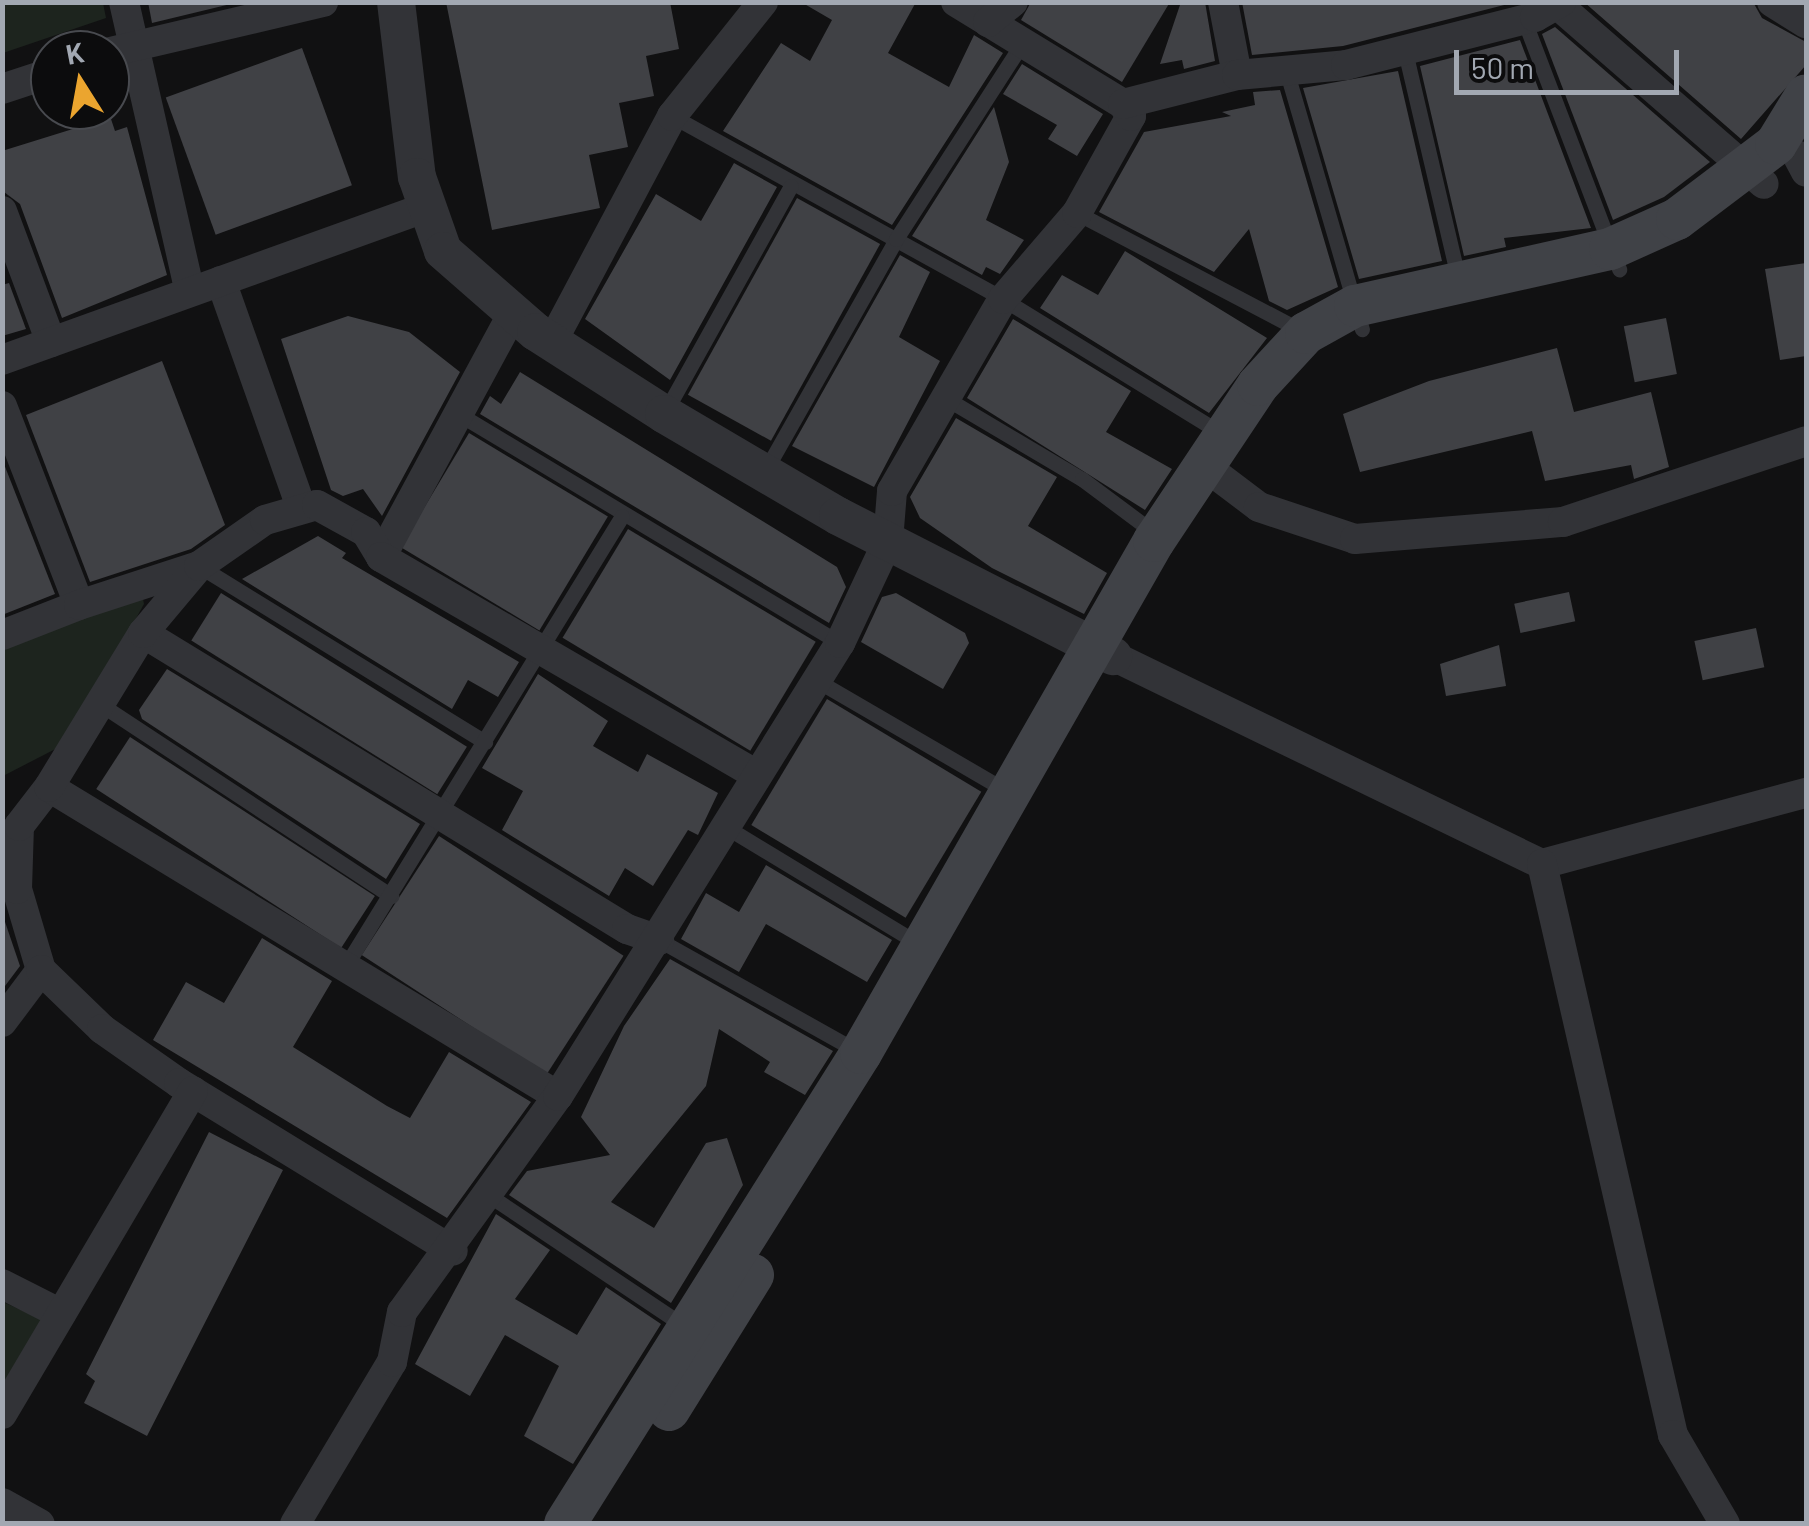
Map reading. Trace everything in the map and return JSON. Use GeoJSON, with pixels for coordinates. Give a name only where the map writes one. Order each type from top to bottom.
{"type":"FeatureCollection","features":[{"type":"Feature","properties":{"kind":"main road"},"geometry":{"type":"LineString","coordinates":[[595,1524],[964,929],[1158,536],[1221,434],[1306,333],[1462,291],[1614,259],[1703,234],[1756,177],[1806,95]]}},
{"type":"Feature","properties":{"kind":"main road"},"geometry":{"type":"LineString","coordinates":[[1756,177],[1803,156]]}},
{"type":"Feature","properties":{"kind":"main road"},"geometry":{"type":"LineString","coordinates":[[565,1524],[861,1053],[1103,652],[1218,476],[1287,383],[1358,318]]}},
{"type":"Feature","properties":{"kind":"street"},"geometry":{"type":"LineString","coordinates":[[123,30],[124,2]]}},
{"type":"Feature","properties":{"kind":"street"},"geometry":{"type":"LineString","coordinates":[[130,45],[225,13],[324,2]]}},
{"type":"Feature","properties":{"kind":"street"},"geometry":{"type":"LineString","coordinates":[[396,2],[428,207],[442,252],[512,315],[552,342],[664,414],[888,542],[1103,652],[1542,864],[1806,793]]}},
{"type":"Feature","properties":{"kind":"street"},"geometry":{"type":"LineString","coordinates":[[552,342],[672,116],[764,2]]}},
{"type":"Feature","properties":{"kind":"street"},"geometry":{"type":"LineString","coordinates":[[295,1524],[392,1362],[402,1312],[453,1251],[558,1096],[659,940],[756,774],[840,643],[888,542],[892,491],[1003,299],[1077,213],[1131,116],[1123,104],[956,2]]}},
{"type":"Feature","properties":{"kind":"street"},"geometry":{"type":"LineString","coordinates":[[988,22],[1012,2]]}},
{"type":"Feature","properties":{"kind":"street"},"geometry":{"type":"LineString","coordinates":[[1223,2],[1237,75]]}},
{"type":"Feature","properties":{"kind":"street"},"geometry":{"type":"LineString","coordinates":[[1772,2],[1806,23]]}},
{"type":"Feature","properties":{"kind":"street"},"geometry":{"type":"LineString","coordinates":[[1123,104],[1237,75],[1287,73],[1404,48],[1482,15],[1524,20],[1560,4],[1756,177]]}},
{"type":"Feature","properties":{"kind":"street"},"geometry":{"type":"LineString","coordinates":[[130,77],[190,292]]}},
{"type":"Feature","properties":{"kind":"street"},"geometry":{"type":"LineString","coordinates":[[2,90],[30,80]]}},
{"type":"Feature","properties":{"kind":"street"},"geometry":{"type":"LineString","coordinates":[[2,360],[428,207]]}},
{"type":"Feature","properties":{"kind":"street"},"geometry":{"type":"LineString","coordinates":[[2,211],[51,342]]}},
{"type":"Feature","properties":{"kind":"street"},"geometry":{"type":"LineString","coordinates":[[222,281],[300,504]]}},
{"type":"Feature","properties":{"kind":"street"},"geometry":{"type":"LineString","coordinates":[[381,556],[462,416],[512,315]]}},
{"type":"Feature","properties":{"kind":"street"},"geometry":{"type":"LineString","coordinates":[[2,406],[79,605]]}},
{"type":"Feature","properties":{"kind":"street"},"geometry":{"type":"LineString","coordinates":[[1218,476],[1259,507],[1356,539],[1563,522],[1806,441]]}},
{"type":"Feature","properties":{"kind":"street"},"geometry":{"type":"LineString","coordinates":[[2,635],[199,566],[300,504],[318,505],[366,532],[381,556],[756,774]]}},
{"type":"Feature","properties":{"kind":"street"},"geometry":{"type":"LineString","coordinates":[[199,566],[143,634],[49,787],[11,825],[18,889],[41,970],[102,1030],[193,1091],[453,1251]]}},
{"type":"Feature","properties":{"kind":"street"},"geometry":{"type":"LineString","coordinates":[[143,634],[444,813],[627,929],[659,940]]}},
{"type":"Feature","properties":{"kind":"street"},"geometry":{"type":"LineString","coordinates":[[49,787],[558,1096]]}},
{"type":"Feature","properties":{"kind":"street"},"geometry":{"type":"LineString","coordinates":[[1542,864],[1672,1434],[1725,1524]]}},
{"type":"Feature","properties":{"kind":"street"},"geometry":{"type":"LineString","coordinates":[[2,1022],[41,970]]}},
{"type":"Feature","properties":{"kind":"street"},"geometry":{"type":"LineString","coordinates":[[2,1414],[193,1091]]}},
{"type":"Feature","properties":{"kind":"street"},"geometry":{"type":"LineString","coordinates":[[2,1284],[61,1314]]}},
{"type":"Feature","properties":{"kind":"street"},"geometry":{"type":"LineString","coordinates":[[2,1503],[40,1524]]}},
{"type":"Feature","properties":{"kind":"lane"},"geometry":{"type":"LineString","coordinates":[[1524,20],[1614,259]]}},
{"type":"Feature","properties":{"kind":"lane"},"geometry":{"type":"LineString","coordinates":[[765,471],[896,239],[1023,42]]}},
{"type":"Feature","properties":{"kind":"lane"},"geometry":{"type":"LineString","coordinates":[[1404,48],[1462,291]]}},
{"type":"Feature","properties":{"kind":"lane"},"geometry":{"type":"LineString","coordinates":[[1287,73],[1358,318]]}},
{"type":"Feature","properties":{"kind":"lane"},"geometry":{"type":"LineString","coordinates":[[672,116],[791,186],[1003,299],[1221,434]]}},
{"type":"Feature","properties":{"kind":"lane"},"geometry":{"type":"LineString","coordinates":[[664,414],[791,186]]}},
{"type":"Feature","properties":{"kind":"lane"},"geometry":{"type":"LineString","coordinates":[[1077,213],[1306,333]]}},
{"type":"Feature","properties":{"kind":"lane"},"geometry":{"type":"LineString","coordinates":[[947,399],[1082,479],[1158,536]]}},
{"type":"Feature","properties":{"kind":"lane"},"geometry":{"type":"LineString","coordinates":[[462,416],[622,516],[638,518],[840,643]]}},
{"type":"Feature","properties":{"kind":"lane"},"geometry":{"type":"LineString","coordinates":[[346,968],[622,516]]}},
{"type":"Feature","properties":{"kind":"lane"},"geometry":{"type":"LineString","coordinates":[[199,566],[484,742]]}},
{"type":"Feature","properties":{"kind":"lane"},"geometry":{"type":"LineString","coordinates":[[816,680],[1014,795]]}},
{"type":"Feature","properties":{"kind":"lane"},"geometry":{"type":"LineString","coordinates":[[100,704],[391,896]]}},
{"type":"Feature","properties":{"kind":"lane"},"geometry":{"type":"LineString","coordinates":[[726,827],[925,947]]}},
{"type":"Feature","properties":{"kind":"lane"},"geometry":{"type":"LineString","coordinates":[[659,940],[861,1053]]}},
{"type":"Feature","properties":{"kind":"lane"},"geometry":{"type":"LineString","coordinates":[[490,1196],[686,1328]]}},
{"type":"Feature","properties":{"kind":"shaded area"},"geometry":{"type":"Polygon","coordinates":[[[2,3],[103,3],[106,18],[71,30],[30,30],[30,44],[3,53],[2,3]]]}},
{"type":"Feature","properties":{"kind":"shaded area"},"geometry":{"type":"Polygon","coordinates":[[[140,585],[144,604],[67,743],[3,776],[3,632],[140,585]]]}},
{"type":"Feature","properties":{"kind":"shaded area"},"geometry":{"type":"Polygon","coordinates":[[[3,1302],[46,1321],[3,1404],[3,1302]]]}},
{"type":"Feature","properties":{"kind":"building"},"geometry":{"type":"Polygon","coordinates":[[[148,2],[239,2],[152,23],[148,2]]]}},
{"type":"Feature","properties":{"kind":"building"},"geometry":{"type":"Polygon","coordinates":[[[446,2],[670,2],[679,49],[646,56],[654,96],[619,103],[628,147],[589,155],[600,208],[492,230],[446,2]]]}},
{"type":"Feature","properties":{"kind":"building"},"geometry":{"type":"Polygon","coordinates":[[[801,2],[916,2],[888,53],[949,87],[974,35],[1003,53],[892,225],[723,131],[781,43],[810,61],[832,20],[801,2]]]}},
{"type":"Feature","properties":{"kind":"building"},"geometry":{"type":"Polygon","coordinates":[[[1031,2],[1170,2],[1122,82],[1021,20],[1031,2]]]}},
{"type":"Feature","properties":{"kind":"building"},"geometry":{"type":"Polygon","coordinates":[[[1181,2],[1205,2],[1215,61],[1184,69],[1182,60],[1160,64],[1181,2]]]}},
{"type":"Feature","properties":{"kind":"building"},"geometry":{"type":"Polygon","coordinates":[[[1242,2],[1516,2],[1343,46],[1252,55],[1242,2]]]}},
{"type":"Feature","properties":{"kind":"building"},"geometry":{"type":"Polygon","coordinates":[[[1584,2],[1753,2],[1762,18],[1806,42],[1806,65],[1741,139],[1584,2]]]}},
{"type":"Feature","properties":{"kind":"building"},"geometry":{"type":"Polygon","coordinates":[[[1555,27],[1710,162],[1664,197],[1613,220],[1542,34],[1555,27]]]}},
{"type":"Feature","properties":{"kind":"building"},"geometry":{"type":"Polygon","coordinates":[[[1520,40],[1591,228],[1504,238],[1506,247],[1464,256],[1420,66],[1520,40]]]}},
{"type":"Feature","properties":{"kind":"building"},"geometry":{"type":"Polygon","coordinates":[[[302,48],[352,185],[216,235],[166,98],[302,48]]]}},
{"type":"Feature","properties":{"kind":"building"},"geometry":{"type":"Polygon","coordinates":[[[1022,64],[1103,114],[1077,156],[1048,139],[1057,125],[1003,94],[1022,64]]]}},
{"type":"Feature","properties":{"kind":"building"},"geometry":{"type":"Polygon","coordinates":[[[1398,71],[1442,261],[1359,279],[1303,88],[1398,71]]]}},
{"type":"Feature","properties":{"kind":"building"},"geometry":{"type":"Polygon","coordinates":[[[1280,90],[1338,287],[1287,310],[1269,301],[1249,229],[1214,272],[1099,212],[1144,132],[1231,116],[1222,112],[1255,105],[1253,92],[1280,90]]]}},
{"type":"Feature","properties":{"kind":"building"},"geometry":{"type":"Polygon","coordinates":[[[994,107],[1009,162],[986,220],[1024,240],[1000,274],[986,267],[982,275],[912,236],[994,107]]]}},
{"type":"Feature","properties":{"kind":"building"},"geometry":{"type":"Polygon","coordinates":[[[70,130],[128,130],[167,275],[62,318],[20,204],[4,192],[2,151],[70,130]]]}},
{"type":"Feature","properties":{"kind":"building"},"geometry":{"type":"Polygon","coordinates":[[[734,163],[777,187],[670,380],[585,319],[656,194],[701,221],[734,163]]]}},
{"type":"Feature","properties":{"kind":"building"},"geometry":{"type":"Polygon","coordinates":[[[797,198],[880,244],[771,441],[688,395],[797,198]]]}},
{"type":"Feature","properties":{"kind":"building"},"geometry":{"type":"Polygon","coordinates":[[[1125,251],[1267,338],[1209,413],[1040,308],[1062,275],[1098,295],[1125,251]]]}},
{"type":"Feature","properties":{"kind":"building"},"geometry":{"type":"Polygon","coordinates":[[[900,255],[930,272],[899,337],[940,361],[874,487],[792,446],[900,255]]]}},
{"type":"Feature","properties":{"kind":"building"},"geometry":{"type":"Polygon","coordinates":[[[1806,263],[1806,356],[1780,360],[1765,269],[1806,263]]]}},
{"type":"Feature","properties":{"kind":"building"},"geometry":{"type":"Polygon","coordinates":[[[9,283],[26,329],[2,336],[2,285],[9,283]]]}},
{"type":"Feature","properties":{"kind":"building"},"geometry":{"type":"Polygon","coordinates":[[[348,316],[409,332],[460,372],[382,516],[363,489],[343,496],[331,490],[281,339],[348,316]]]}},
{"type":"Feature","properties":{"kind":"building"},"geometry":{"type":"Polygon","coordinates":[[[1666,318],[1677,374],[1635,382],[1624,326],[1666,318]]]}},
{"type":"Feature","properties":{"kind":"building"},"geometry":{"type":"Polygon","coordinates":[[[1013,319],[1131,391],[1106,432],[1172,469],[1145,510],[967,398],[1013,319]]]}},
{"type":"Feature","properties":{"kind":"building"},"geometry":{"type":"Polygon","coordinates":[[[1557,348],[1574,412],[1651,392],[1669,467],[1634,479],[1631,465],[1545,481],[1532,431],[1360,472],[1343,414],[1429,381],[1557,348]]]}},
{"type":"Feature","properties":{"kind":"building"},"geometry":{"type":"Polygon","coordinates":[[[162,361],[225,525],[191,549],[90,582],[26,415],[162,361]]]}},
{"type":"Feature","properties":{"kind":"building"},"geometry":{"type":"Polygon","coordinates":[[[520,372],[837,567],[846,587],[829,623],[480,414],[490,396],[501,404],[520,372]]]}},
{"type":"Feature","properties":{"kind":"building"},"geometry":{"type":"Polygon","coordinates":[[[956,418],[1057,477],[1028,526],[1107,573],[1084,614],[992,568],[920,518],[910,497],[956,418]]]}},
{"type":"Feature","properties":{"kind":"building"},"geometry":{"type":"Polygon","coordinates":[[[469,433],[608,516],[539,630],[400,547],[469,433]]]}},
{"type":"Feature","properties":{"kind":"building"},"geometry":{"type":"Polygon","coordinates":[[[2,459],[55,594],[2,615],[2,459]]]}},
{"type":"Feature","properties":{"kind":"building"},"geometry":{"type":"Polygon","coordinates":[[[628,529],[816,642],[750,751],[563,638],[628,529]]]}},
{"type":"Feature","properties":{"kind":"building"},"geometry":{"type":"Polygon","coordinates":[[[318,536],[346,553],[342,558],[519,662],[498,697],[468,680],[452,709],[242,579],[318,536]]]}},
{"type":"Feature","properties":{"kind":"building"},"geometry":{"type":"Polygon","coordinates":[[[1569,592],[1575,621],[1520,633],[1514,604],[1569,592]]]}},
{"type":"Feature","properties":{"kind":"building"},"geometry":{"type":"Polygon","coordinates":[[[221,593],[467,747],[437,794],[191,640],[221,593]]]}},
{"type":"Feature","properties":{"kind":"building"},"geometry":{"type":"Polygon","coordinates":[[[896,593],[965,633],[969,643],[943,689],[861,642],[882,597],[896,593]]]}},
{"type":"Feature","properties":{"kind":"building"},"geometry":{"type":"Polygon","coordinates":[[[1756,628],[1764,667],[1703,680],[1694,641],[1756,628]]]}},
{"type":"Feature","properties":{"kind":"building"},"geometry":{"type":"Polygon","coordinates":[[[1499,645],[1506,686],[1446,696],[1440,664],[1499,645]]]}},
{"type":"Feature","properties":{"kind":"building"},"geometry":{"type":"Polygon","coordinates":[[[167,669],[420,824],[386,879],[142,719],[139,710],[167,669]]]}},
{"type":"Feature","properties":{"kind":"building"},"geometry":{"type":"Polygon","coordinates":[[[538,674],[608,721],[593,746],[638,772],[647,754],[718,793],[698,835],[688,830],[653,886],[625,868],[609,896],[502,830],[523,791],[482,768],[538,674]]]}},
{"type":"Feature","properties":{"kind":"building"},"geometry":{"type":"Polygon","coordinates":[[[827,699],[981,792],[906,918],[751,825],[827,699]]]}},
{"type":"Feature","properties":{"kind":"building"},"geometry":{"type":"Polygon","coordinates":[[[130,737],[375,896],[341,948],[96,789],[130,737]]]}},
{"type":"Feature","properties":{"kind":"building"},"geometry":{"type":"Polygon","coordinates":[[[439,836],[624,956],[546,1075],[362,955],[439,836]]]}},
{"type":"Feature","properties":{"kind":"building"},"geometry":{"type":"Polygon","coordinates":[[[766,865],[892,940],[867,982],[766,924],[739,972],[681,939],[706,893],[739,912],[766,865]]]}},
{"type":"Feature","properties":{"kind":"building"},"geometry":{"type":"Polygon","coordinates":[[[2,913],[20,966],[2,990],[2,913]]]}},
{"type":"Feature","properties":{"kind":"building"},"geometry":{"type":"Polygon","coordinates":[[[262,938],[332,981],[293,1047],[387,1106],[410,1118],[449,1052],[531,1102],[447,1218],[153,1040],[186,982],[224,1003],[262,938]]]}},
{"type":"Feature","properties":{"kind":"building"},"geometry":{"type":"Polygon","coordinates":[[[670,959],[833,1051],[805,1095],[764,1072],[770,1062],[719,1029],[706,1086],[611,1202],[654,1228],[706,1143],[727,1138],[743,1185],[671,1303],[509,1195],[527,1171],[610,1155],[581,1117],[624,1026],[670,959]]]}},
{"type":"Feature","properties":{"kind":"building"},"geometry":{"type":"Polygon","coordinates":[[[209,1132],[283,1170],[147,1436],[84,1403],[95,1381],[86,1374],[209,1132]]]}},
{"type":"Feature","properties":{"kind":"building"},"geometry":{"type":"Polygon","coordinates":[[[496,1214],[550,1250],[515,1299],[577,1335],[606,1287],[661,1324],[573,1464],[524,1436],[559,1366],[505,1335],[470,1396],[415,1364],[496,1214]]]}}]}
